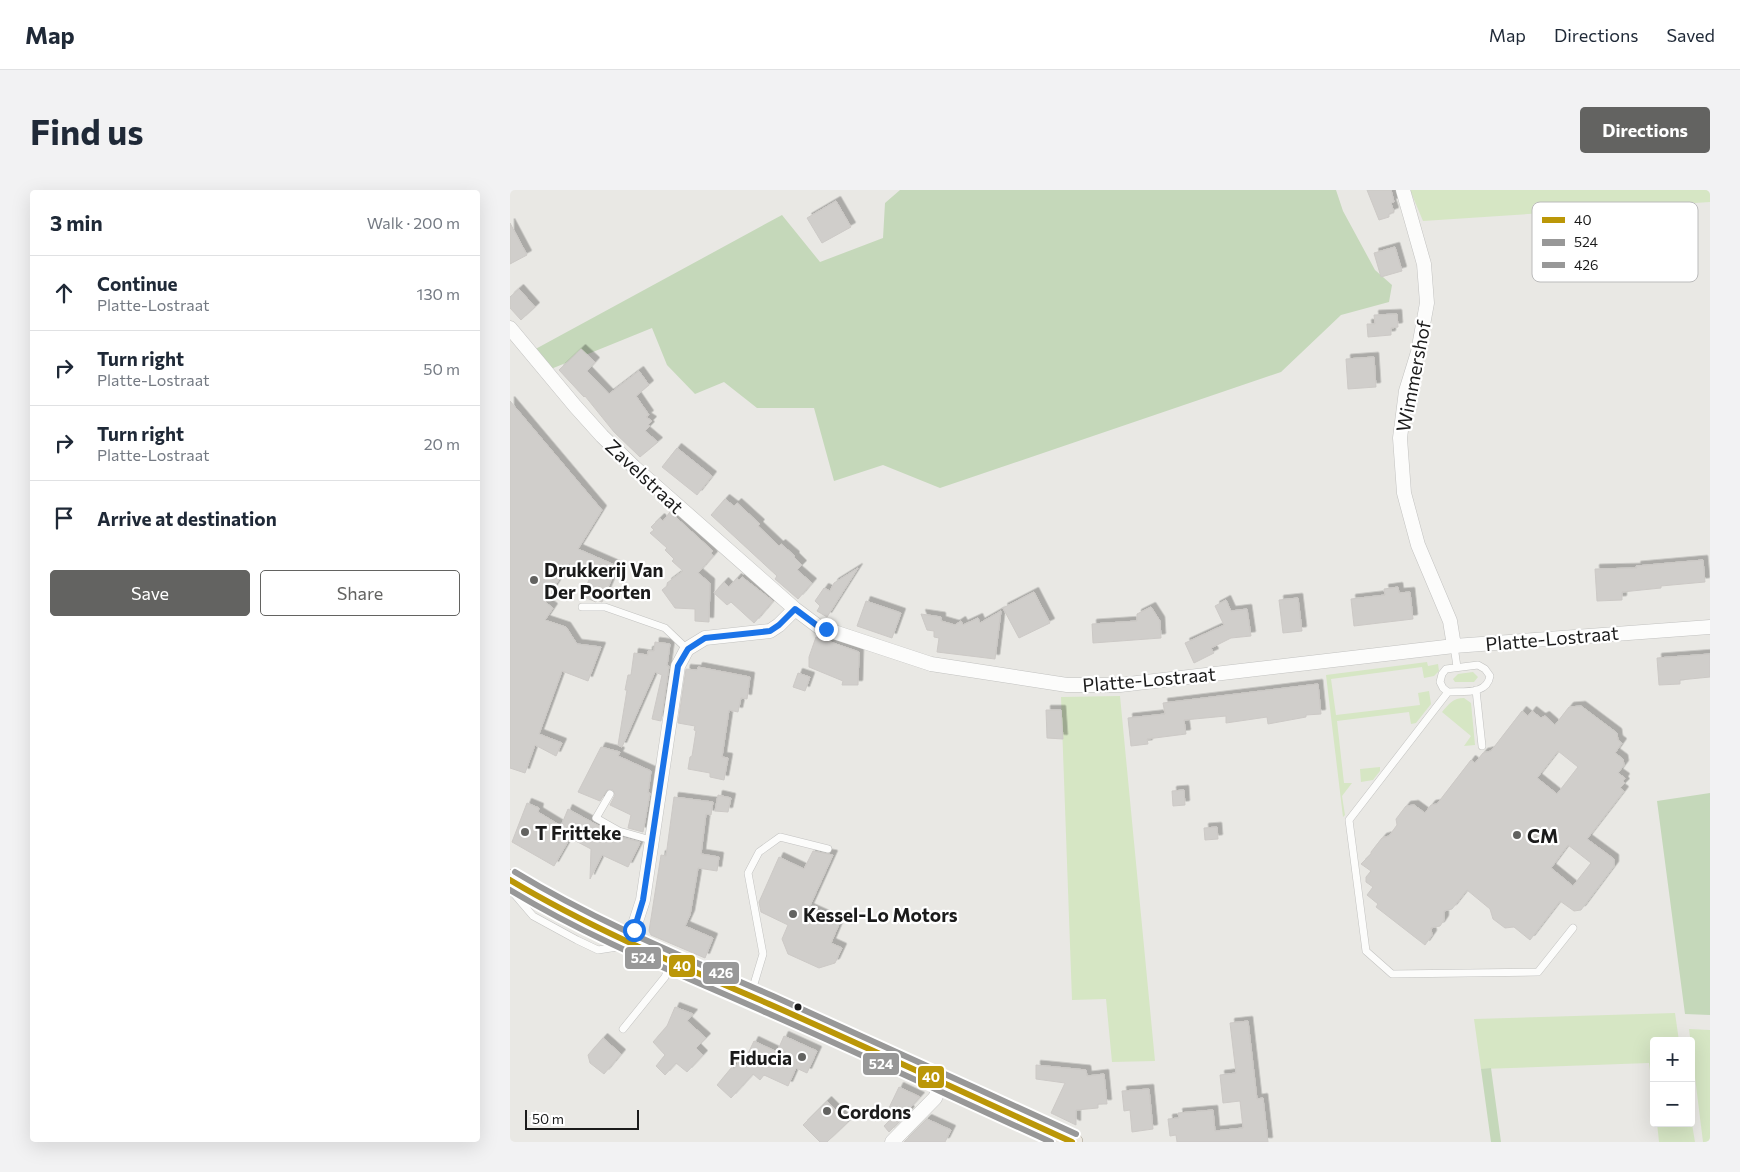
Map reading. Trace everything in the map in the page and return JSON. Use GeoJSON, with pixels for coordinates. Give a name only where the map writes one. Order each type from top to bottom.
{"type":"FeatureCollection","features":[{"type":"Feature","properties":{"kind":"main road"},"geometry":{"type":"LineString","coordinates":[[510,880],[631,944],[1072,1142]]}},
{"type":"Feature","properties":{"kind":"street","name":"Wimmershof"},"geometry":{"type":"LineString","coordinates":[[1404,190],[1424,264],[1427,303],[1418,352],[1406,391],[1400,438],[1404,493],[1418,545],[1450,621],[1454,646]]}},
{"type":"Feature","properties":{"kind":"street","name":"Zavelstraat"},"geometry":{"type":"LineString","coordinates":[[510,328],[602,436],[670,500],[795,609]]}},
{"type":"Feature","properties":{"kind":"street","name":"Platte-Lostraat"},"geometry":{"type":"LineString","coordinates":[[795,609],[819,627],[931,664],[1067,685],[1120,686],[1454,646],[1710,627]]}},
{"type":"Feature","properties":{"kind":"street"},"geometry":{"type":"LineString","coordinates":[[631,944],[643,900],[678,666],[688,649],[705,638],[770,631],[795,609]]}},
{"type":"Feature","properties":{"kind":"street"},"geometry":{"type":"LineString","coordinates":[[892,1142],[934,1098],[942,1083]]}},
{"type":"Feature","properties":{"kind":"lane"},"geometry":{"type":"LineString","coordinates":[[582,607],[605,607],[665,628],[688,649]]}},
{"type":"Feature","properties":{"kind":"lane"},"geometry":{"type":"LineString","coordinates":[[1454,646],[1457,667]]}},
{"type":"Feature","properties":{"kind":"lane"},"geometry":{"type":"LineString","coordinates":[[1478,665],[1485,669],[1490,676],[1489,684],[1482,689],[1476,690],[1448,692],[1440,682],[1442,674],[1446,669],[1478,665]]}},
{"type":"Feature","properties":{"kind":"lane"},"geometry":{"type":"LineString","coordinates":[[1476,690],[1482,746]]}},
{"type":"Feature","properties":{"kind":"lane"},"geometry":{"type":"LineString","coordinates":[[1448,692],[1349,820],[1366,951],[1392,974],[1538,972],[1572,928]]}},
{"type":"Feature","properties":{"kind":"lane"},"geometry":{"type":"LineString","coordinates":[[610,794],[596,818],[619,830],[651,840]]}},
{"type":"Feature","properties":{"kind":"lane"},"geometry":{"type":"LineString","coordinates":[[750,996],[763,954],[748,873],[759,852],[780,837],[828,850]]}},
{"type":"Feature","properties":{"kind":"lane"},"geometry":{"type":"LineString","coordinates":[[510,889],[533,916],[598,950],[631,944]]}},
{"type":"Feature","properties":{"kind":"lane"},"geometry":{"type":"LineString","coordinates":[[623,1029],[665,977],[671,962]]}},
{"type":"Feature","properties":{"kind":"green space"},"geometry":{"type":"Polygon","coordinates":[[[900,190],[1336,190],[1343,211],[1375,270],[1392,285],[1389,302],[1341,315],[1281,372],[940,488],[883,465],[834,481],[814,408],[757,408],[724,382],[695,394],[667,365],[652,328],[546,371],[530,352],[782,215],[820,262],[883,238],[885,203],[900,190]]]}},
{"type":"Feature","properties":{"kind":"green space"},"geometry":{"type":"Polygon","coordinates":[[[1410,190],[1710,190],[1710,202],[1532,202],[1532,214],[1423,221],[1410,190]]]}},
{"type":"Feature","properties":{"kind":"green space"},"geometry":{"type":"Polygon","coordinates":[[[1427,662],[1428,666],[1438,664],[1439,671],[1434,676],[1424,678],[1422,667],[1331,679],[1336,715],[1420,705],[1418,693],[1429,691],[1431,704],[1416,723],[1411,724],[1409,712],[1337,721],[1344,783],[1352,783],[1342,796],[1345,815],[1343,817],[1326,675],[1427,662]]]}},
{"type":"Feature","properties":{"kind":"green space"},"geometry":{"type":"Polygon","coordinates":[[[1473,672],[1478,677],[1474,682],[1455,682],[1453,679],[1458,674],[1473,672]]]}},
{"type":"Feature","properties":{"kind":"green space"},"geometry":{"type":"Polygon","coordinates":[[[1120,696],[1155,1061],[1112,1062],[1106,999],[1072,1000],[1061,697],[1120,696]]]}},
{"type":"Feature","properties":{"kind":"green space"},"geometry":{"type":"Polygon","coordinates":[[[1464,698],[1471,703],[1475,745],[1464,746],[1471,736],[1442,712],[1454,700],[1464,698]]]}},
{"type":"Feature","properties":{"kind":"green space"},"geometry":{"type":"Polygon","coordinates":[[[1380,767],[1380,771],[1373,780],[1361,782],[1360,769],[1380,767]]]}},
{"type":"Feature","properties":{"kind":"green space"},"geometry":{"type":"Polygon","coordinates":[[[1710,793],[1710,1015],[1685,1014],[1657,801],[1710,793]]]}},
{"type":"Feature","properties":{"kind":"green space"},"geometry":{"type":"Polygon","coordinates":[[[1675,1013],[1678,1037],[1650,1037],[1650,1070],[1649,1063],[1481,1069],[1474,1019],[1675,1013]]]}},
{"type":"Feature","properties":{"kind":"green space"},"geometry":{"type":"Polygon","coordinates":[[[1689,1029],[1710,1030],[1710,1142],[1703,1142],[1695,1077],[1695,1037],[1690,1037],[1689,1029]]]}},
{"type":"Feature","properties":{"kind":"green space"},"geometry":{"type":"Polygon","coordinates":[[[1491,1068],[1501,1142],[1491,1142],[1481,1069],[1491,1068]]]}},
{"type":"Feature","properties":{"kind":"green space"},"geometry":{"type":"Polygon","coordinates":[[[1657,1127],[1692,1127],[1695,1142],[1659,1142],[1657,1127]]]}},
{"type":"Feature","properties":{"kind":"building"},"geometry":{"type":"Polygon","coordinates":[[[1367,190],[1391,190],[1394,202],[1391,203],[1394,212],[1389,214],[1389,217],[1379,220],[1367,190]]]}},
{"type":"Feature","properties":{"kind":"building"},"geometry":{"type":"Polygon","coordinates":[[[836,201],[851,227],[822,243],[807,218],[836,201]]]}},
{"type":"Feature","properties":{"kind":"building"},"geometry":{"type":"Polygon","coordinates":[[[510,223],[527,255],[510,264],[510,223]]]}},
{"type":"Feature","properties":{"kind":"building"},"geometry":{"type":"Polygon","coordinates":[[[1395,247],[1402,271],[1381,277],[1374,253],[1395,247]]]}},
{"type":"Feature","properties":{"kind":"building"},"geometry":{"type":"Polygon","coordinates":[[[519,289],[535,307],[521,320],[510,308],[510,297],[519,289]]]}},
{"type":"Feature","properties":{"kind":"building"},"geometry":{"type":"Polygon","coordinates":[[[1397,314],[1398,327],[1391,328],[1391,335],[1368,337],[1367,324],[1375,324],[1374,315],[1397,314]]]}},
{"type":"Feature","properties":{"kind":"building"},"geometry":{"type":"Polygon","coordinates":[[[581,349],[595,362],[587,371],[609,394],[639,371],[649,385],[636,396],[649,415],[646,417],[652,421],[645,431],[658,442],[640,457],[614,432],[585,396],[559,370],[581,349]]]}},
{"type":"Feature","properties":{"kind":"building"},"geometry":{"type":"Polygon","coordinates":[[[1374,357],[1376,387],[1348,389],[1346,359],[1374,357]]]}},
{"type":"Feature","properties":{"kind":"building","name":"Drukkerij Van Der Poorten"},"geometry":{"type":"Polygon","coordinates":[[[510,401],[602,510],[578,549],[617,566],[602,602],[597,600],[596,602],[582,596],[592,573],[569,563],[545,602],[553,608],[545,620],[566,627],[577,644],[601,647],[588,681],[562,671],[539,734],[562,743],[556,756],[535,745],[525,773],[510,768],[510,401]]]}},
{"type":"Feature","properties":{"kind":"building"},"geometry":{"type":"Polygon","coordinates":[[[677,448],[712,476],[697,495],[662,467],[677,448]]]}},
{"type":"Feature","properties":{"kind":"building"},"geometry":{"type":"Polygon","coordinates":[[[725,499],[734,506],[737,503],[760,524],[758,526],[779,546],[781,544],[795,556],[802,565],[797,570],[812,583],[798,599],[775,579],[777,576],[711,515],[725,499]]]}},
{"type":"Feature","properties":{"kind":"building"},"geometry":{"type":"Polygon","coordinates":[[[670,512],[713,551],[711,553],[713,556],[698,573],[710,583],[709,622],[695,621],[695,609],[675,608],[662,590],[668,585],[667,583],[683,571],[672,561],[674,559],[665,550],[667,548],[650,533],[654,530],[651,527],[660,518],[663,521],[670,512]]]}},
{"type":"Feature","properties":{"kind":"building"},"geometry":{"type":"Polygon","coordinates":[[[1703,560],[1705,582],[1622,592],[1622,600],[1597,601],[1595,569],[1637,568],[1636,566],[1703,560]]]}},
{"type":"Feature","properties":{"kind":"building"},"geometry":{"type":"Polygon","coordinates":[[[858,568],[827,617],[817,611],[820,606],[815,601],[824,588],[830,591],[834,583],[858,568]]]}},
{"type":"Feature","properties":{"kind":"building"},"geometry":{"type":"Polygon","coordinates":[[[742,577],[773,601],[754,623],[731,602],[727,605],[714,593],[724,582],[729,587],[737,578],[739,580],[742,577]]]}},
{"type":"Feature","properties":{"kind":"building"},"geometry":{"type":"Polygon","coordinates":[[[1398,587],[1399,593],[1410,592],[1413,619],[1354,626],[1351,599],[1385,595],[1384,589],[1398,587]]]}},
{"type":"Feature","properties":{"kind":"building"},"geometry":{"type":"Polygon","coordinates":[[[1034,592],[1050,623],[1019,638],[1003,608],[1034,592]]]}},
{"type":"Feature","properties":{"kind":"building"},"geometry":{"type":"Polygon","coordinates":[[[1298,598],[1302,631],[1283,633],[1279,600],[1298,598]]]}},
{"type":"Feature","properties":{"kind":"building"},"geometry":{"type":"Polygon","coordinates":[[[1226,600],[1231,611],[1247,609],[1251,636],[1231,638],[1211,648],[1214,653],[1194,663],[1185,643],[1224,625],[1215,606],[1226,600]]]}},
{"type":"Feature","properties":{"kind":"building"},"geometry":{"type":"Polygon","coordinates":[[[866,601],[901,613],[892,638],[857,626],[866,601]]]}},
{"type":"Feature","properties":{"kind":"building"},"geometry":{"type":"Polygon","coordinates":[[[1151,607],[1160,621],[1161,638],[1093,643],[1092,624],[1137,621],[1137,614],[1151,607]]]}},
{"type":"Feature","properties":{"kind":"building"},"geometry":{"type":"Polygon","coordinates":[[[1001,611],[995,659],[937,652],[939,638],[934,637],[934,631],[927,630],[921,614],[941,617],[941,621],[955,625],[961,621],[963,625],[978,618],[980,623],[1001,611]]]}},
{"type":"Feature","properties":{"kind":"building"},"geometry":{"type":"Polygon","coordinates":[[[816,637],[859,652],[858,685],[842,685],[843,681],[809,667],[809,657],[816,637]]]}},
{"type":"Feature","properties":{"kind":"building"},"geometry":{"type":"Polygon","coordinates":[[[655,642],[670,644],[667,666],[669,666],[661,721],[652,719],[662,675],[655,672],[622,747],[618,745],[627,690],[625,690],[628,675],[631,675],[634,653],[648,655],[648,651],[654,651],[655,642]]]}},
{"type":"Feature","properties":{"kind":"building"},"geometry":{"type":"Polygon","coordinates":[[[1710,654],[1710,677],[1680,680],[1680,684],[1659,685],[1657,658],[1710,654]]]}},
{"type":"Feature","properties":{"kind":"building"},"geometry":{"type":"Polygon","coordinates":[[[698,667],[750,677],[747,699],[741,698],[738,712],[729,710],[722,757],[728,758],[724,780],[710,777],[710,773],[688,769],[690,757],[692,756],[695,726],[678,723],[686,669],[697,670],[698,667]]]}},
{"type":"Feature","properties":{"kind":"building"},"geometry":{"type":"Polygon","coordinates":[[[798,673],[810,677],[805,691],[793,687],[798,673]]]}},
{"type":"Feature","properties":{"kind":"building"},"geometry":{"type":"Polygon","coordinates":[[[1318,684],[1321,714],[1306,715],[1306,717],[1268,724],[1267,717],[1226,723],[1226,716],[1184,720],[1186,734],[1147,739],[1148,744],[1131,746],[1128,718],[1165,714],[1163,703],[1318,684]]]}},
{"type":"Feature","properties":{"kind":"building"},"geometry":{"type":"Polygon","coordinates":[[[1581,706],[1617,733],[1618,740],[1622,743],[1615,753],[1623,759],[1624,765],[1618,773],[1625,778],[1623,781],[1625,783],[1620,788],[1624,791],[1587,839],[1614,859],[1614,866],[1581,910],[1574,911],[1560,901],[1530,940],[1514,927],[1505,928],[1493,919],[1490,909],[1467,890],[1452,909],[1444,911],[1444,920],[1440,926],[1431,928],[1432,935],[1425,945],[1376,907],[1378,904],[1367,895],[1373,887],[1366,882],[1366,877],[1371,871],[1361,864],[1382,838],[1389,836],[1397,825],[1396,819],[1406,806],[1414,805],[1425,813],[1431,805],[1437,804],[1471,760],[1475,763],[1483,753],[1491,751],[1522,711],[1528,716],[1532,711],[1541,718],[1545,716],[1555,725],[1569,707],[1581,706]],[[1558,751],[1537,778],[1557,794],[1578,767],[1558,751]],[[1568,845],[1551,868],[1573,886],[1591,863],[1568,845]]]}},
{"type":"Feature","properties":{"kind":"building"},"geometry":{"type":"Polygon","coordinates":[[[1046,710],[1061,710],[1063,739],[1047,738],[1046,710]]]}},
{"type":"Feature","properties":{"kind":"building"},"geometry":{"type":"Polygon","coordinates":[[[601,747],[620,752],[618,756],[651,771],[648,793],[650,793],[643,832],[628,828],[631,815],[610,805],[615,795],[613,790],[607,790],[600,801],[578,792],[601,747]]]}},
{"type":"Feature","properties":{"kind":"building"},"geometry":{"type":"Polygon","coordinates":[[[1184,790],[1185,805],[1173,806],[1172,791],[1184,790]]]}},
{"type":"Feature","properties":{"kind":"building"},"geometry":{"type":"Polygon","coordinates":[[[718,795],[731,798],[728,812],[715,811],[718,795]]]}},
{"type":"Feature","properties":{"kind":"building"},"geometry":{"type":"Polygon","coordinates":[[[674,797],[713,802],[711,815],[706,814],[701,854],[719,857],[717,871],[698,868],[690,915],[685,926],[713,938],[705,958],[651,935],[649,931],[661,855],[666,856],[674,797]]]}},
{"type":"Feature","properties":{"kind":"building"},"geometry":{"type":"Polygon","coordinates":[[[527,803],[539,808],[538,812],[561,826],[568,809],[617,836],[640,842],[639,845],[628,867],[602,855],[590,879],[591,849],[570,838],[554,866],[512,842],[527,803]]]}},
{"type":"Feature","properties":{"kind":"building"},"geometry":{"type":"Polygon","coordinates":[[[1217,827],[1218,839],[1205,840],[1204,828],[1217,827]]]}},
{"type":"Feature","properties":{"kind":"building","name":"Kessel-Lo Motors"},"geometry":{"type":"Polygon","coordinates":[[[813,851],[833,855],[809,908],[840,922],[831,943],[842,948],[835,963],[819,968],[788,954],[782,939],[788,925],[761,912],[759,902],[779,857],[804,869],[813,851]]]}},
{"type":"Feature","properties":{"kind":"building"},"geometry":{"type":"Polygon","coordinates":[[[675,1007],[693,1014],[687,1021],[706,1038],[696,1048],[703,1055],[687,1072],[676,1063],[665,1075],[656,1066],[665,1055],[653,1042],[667,1026],[675,1007]]]}},
{"type":"Feature","properties":{"kind":"building"},"geometry":{"type":"Polygon","coordinates":[[[1248,1021],[1257,1099],[1263,1098],[1268,1142],[1177,1142],[1176,1135],[1170,1136],[1168,1119],[1179,1118],[1178,1113],[1213,1110],[1215,1131],[1243,1128],[1240,1101],[1223,1103],[1220,1075],[1236,1073],[1230,1023],[1248,1021]]]}},
{"type":"Feature","properties":{"kind":"building"},"geometry":{"type":"Polygon","coordinates":[[[784,1036],[817,1051],[807,1073],[796,1068],[788,1086],[764,1075],[760,1080],[753,1074],[731,1098],[717,1085],[732,1067],[734,1069],[740,1061],[743,1064],[754,1041],[777,1052],[784,1036]]]}},
{"type":"Feature","properties":{"kind":"building"},"geometry":{"type":"Polygon","coordinates":[[[603,1038],[621,1054],[604,1074],[590,1063],[588,1055],[603,1038]]]}},
{"type":"Feature","properties":{"kind":"building"},"geometry":{"type":"Polygon","coordinates":[[[1036,1065],[1086,1070],[1087,1076],[1104,1074],[1107,1104],[1098,1104],[1098,1108],[1076,1110],[1076,1125],[1051,1113],[1065,1083],[1036,1079],[1036,1065]]]}},
{"type":"Feature","properties":{"kind":"building"},"geometry":{"type":"Polygon","coordinates":[[[899,1087],[920,1097],[908,1110],[910,1111],[889,1132],[884,1126],[894,1116],[887,1112],[899,1087]]]}},
{"type":"Feature","properties":{"kind":"building"},"geometry":{"type":"Polygon","coordinates":[[[1149,1089],[1153,1129],[1132,1132],[1130,1110],[1124,1111],[1122,1091],[1149,1089]]]}},
{"type":"Feature","properties":{"kind":"building","name":"Cordons"},"geometry":{"type":"Polygon","coordinates":[[[827,1101],[848,1122],[827,1142],[820,1142],[803,1125],[827,1101]]]}},
{"type":"Feature","properties":{"kind":"building"},"geometry":{"type":"Polygon","coordinates":[[[927,1119],[951,1130],[945,1142],[904,1142],[927,1119]]]}},
{"type":"Feature","properties":{"kind":"transit line","name":"426"},"geometry":{"type":"LineString","coordinates":[[515,872],[578,907],[642,939],[811,1013],[1076,1134]]}},
{"type":"Feature","properties":{"kind":"transit line","name":"40"},"geometry":{"type":"LineString","coordinates":[[510,880],[573,915],[637,946],[845,1038],[1072,1142]]}},
{"type":"Feature","properties":{"kind":"transit line","name":"524"},"geometry":{"type":"LineString","coordinates":[[510,890],[572,924],[636,955],[1051,1142]]}},
{"type":"Feature","properties":{"kind":"place","name":"Drukkerij Van Der Poorten"},"geometry":{"type":"Point","coordinates":[534,580]}},
{"type":"Feature","properties":{"kind":"place","name":"T Fritteke"},"geometry":{"type":"Point","coordinates":[525,832]}},
{"type":"Feature","properties":{"kind":"place","name":"CM"},"geometry":{"type":"Point","coordinates":[1517,835]}},
{"type":"Feature","properties":{"kind":"place","name":"Kessel-Lo Motors"},"geometry":{"type":"Point","coordinates":[793,914]}},
{"type":"Feature","properties":{"kind":"place","name":"Fiducia"},"geometry":{"type":"Point","coordinates":[802,1057]}},
{"type":"Feature","properties":{"kind":"place","name":"Cordons"},"geometry":{"type":"Point","coordinates":[827,1111]}},
{"type":"Feature","properties":{"kind":"route"},"geometry":{"type":"LineString","coordinates":[[634,930],[643,900],[678,666],[688,649],[705,638],[770,631],[795,609],[819,627],[826,629]]}}]}
